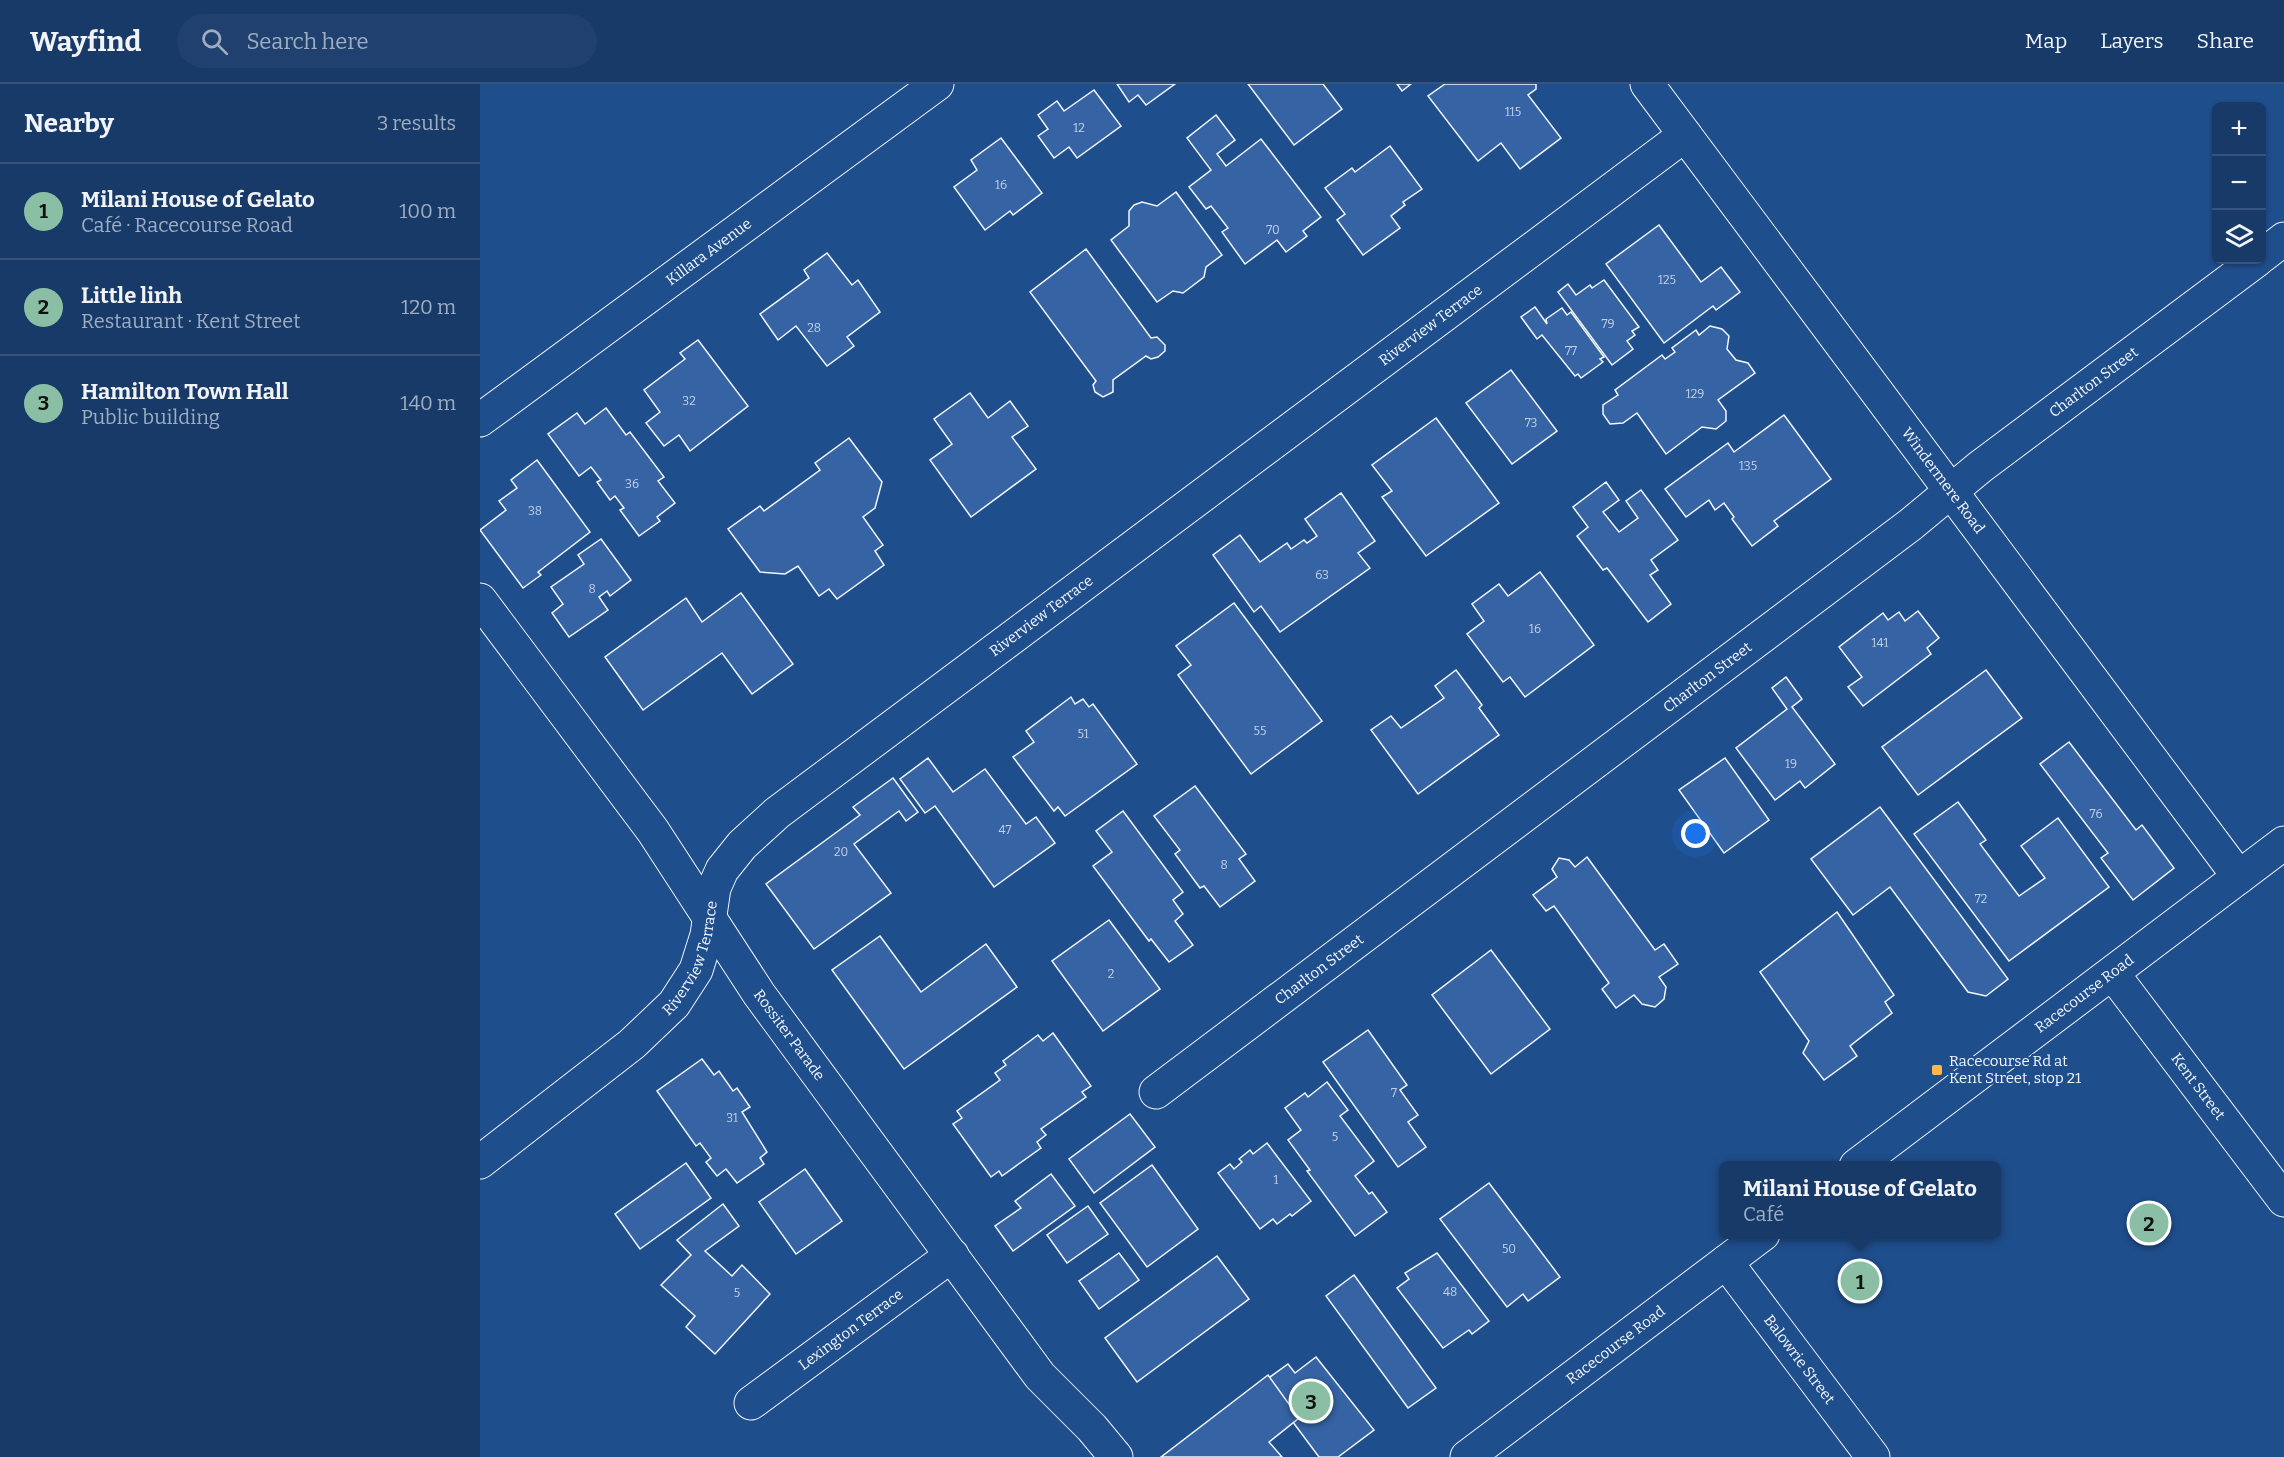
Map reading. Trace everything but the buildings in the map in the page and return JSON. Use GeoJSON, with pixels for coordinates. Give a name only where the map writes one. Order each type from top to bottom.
{"type":"FeatureCollection","features":[{"type":"Feature","properties":{"kind":"street","name":"Killara Avenue"},"geometry":{"type":"LineString","coordinates":[[480,420],[938,84]]}},
{"type":"Feature","properties":{"kind":"street","name":"Windermere Road"},"geometry":{"type":"LineString","coordinates":[[1647,84],[2239,877]]}},
{"type":"Feature","properties":{"kind":"street","name":"Riverview Terrace"},"geometry":{"type":"LineString","coordinates":[[480,1162],[592,1077],[668,1011],[685,990],[696,970],[707,935],[714,888],[727,863],[742,845],[800,794],[1685,135]]}},
{"type":"Feature","properties":{"kind":"street"},"geometry":{"type":"LineString","coordinates":[[2266,253],[2284,239]]}},
{"type":"Feature","properties":{"kind":"street","name":"Charlton Street"},"geometry":{"type":"LineString","coordinates":[[1156,1092],[1951,492],[1980,467],[2252,264]]}},
{"type":"Feature","properties":{"kind":"street","name":"Rossiter Parade"},"geometry":{"type":"LineString","coordinates":[[480,600],[653,831],[759,994],[1047,1384],[1092,1428],[1116,1457]]}},
{"type":"Feature","properties":{"kind":"street","name":"Racecourse Road"},"geometry":{"type":"LineString","coordinates":[[1863,1161],[2114,974],[2284,843]]}},
{"type":"Feature","properties":{"kind":"street","name":"Kent Street"},"geometry":{"type":"LineString","coordinates":[[2114,974],[2284,1200]]}},
{"type":"Feature","properties":{"kind":"street","name":"Racecourse Road"},"geometry":{"type":"LineString","coordinates":[[1467,1457],[1756,1239]]}},
{"type":"Feature","properties":{"kind":"street","name":"Lexington Terrace"},"geometry":{"type":"LineString","coordinates":[[751,1403],[952,1255]]}},
{"type":"Feature","properties":{"kind":"street","name":"Balowrie Street"},"geometry":{"type":"LineString","coordinates":[[1726,1262],[1873,1457]]}},
{"type":"Feature","properties":{"kind":"place","name":"Racecourse Rd at Kent Street, stop 21"},"geometry":{"type":"Point","coordinates":[1937,1070]}},
{"type":"Feature","properties":{"kind":"place","name":"Little linh"},"geometry":{"type":"Point","coordinates":[2149,1223]}},
{"type":"Feature","properties":{"kind":"place","name":"Milani House of Gelato"},"geometry":{"type":"Point","coordinates":[1860,1281]}},
{"type":"Feature","properties":{"kind":"place","name":"Hamilton Town Hall"},"geometry":{"type":"Point","coordinates":[1311,1401]}}]}
